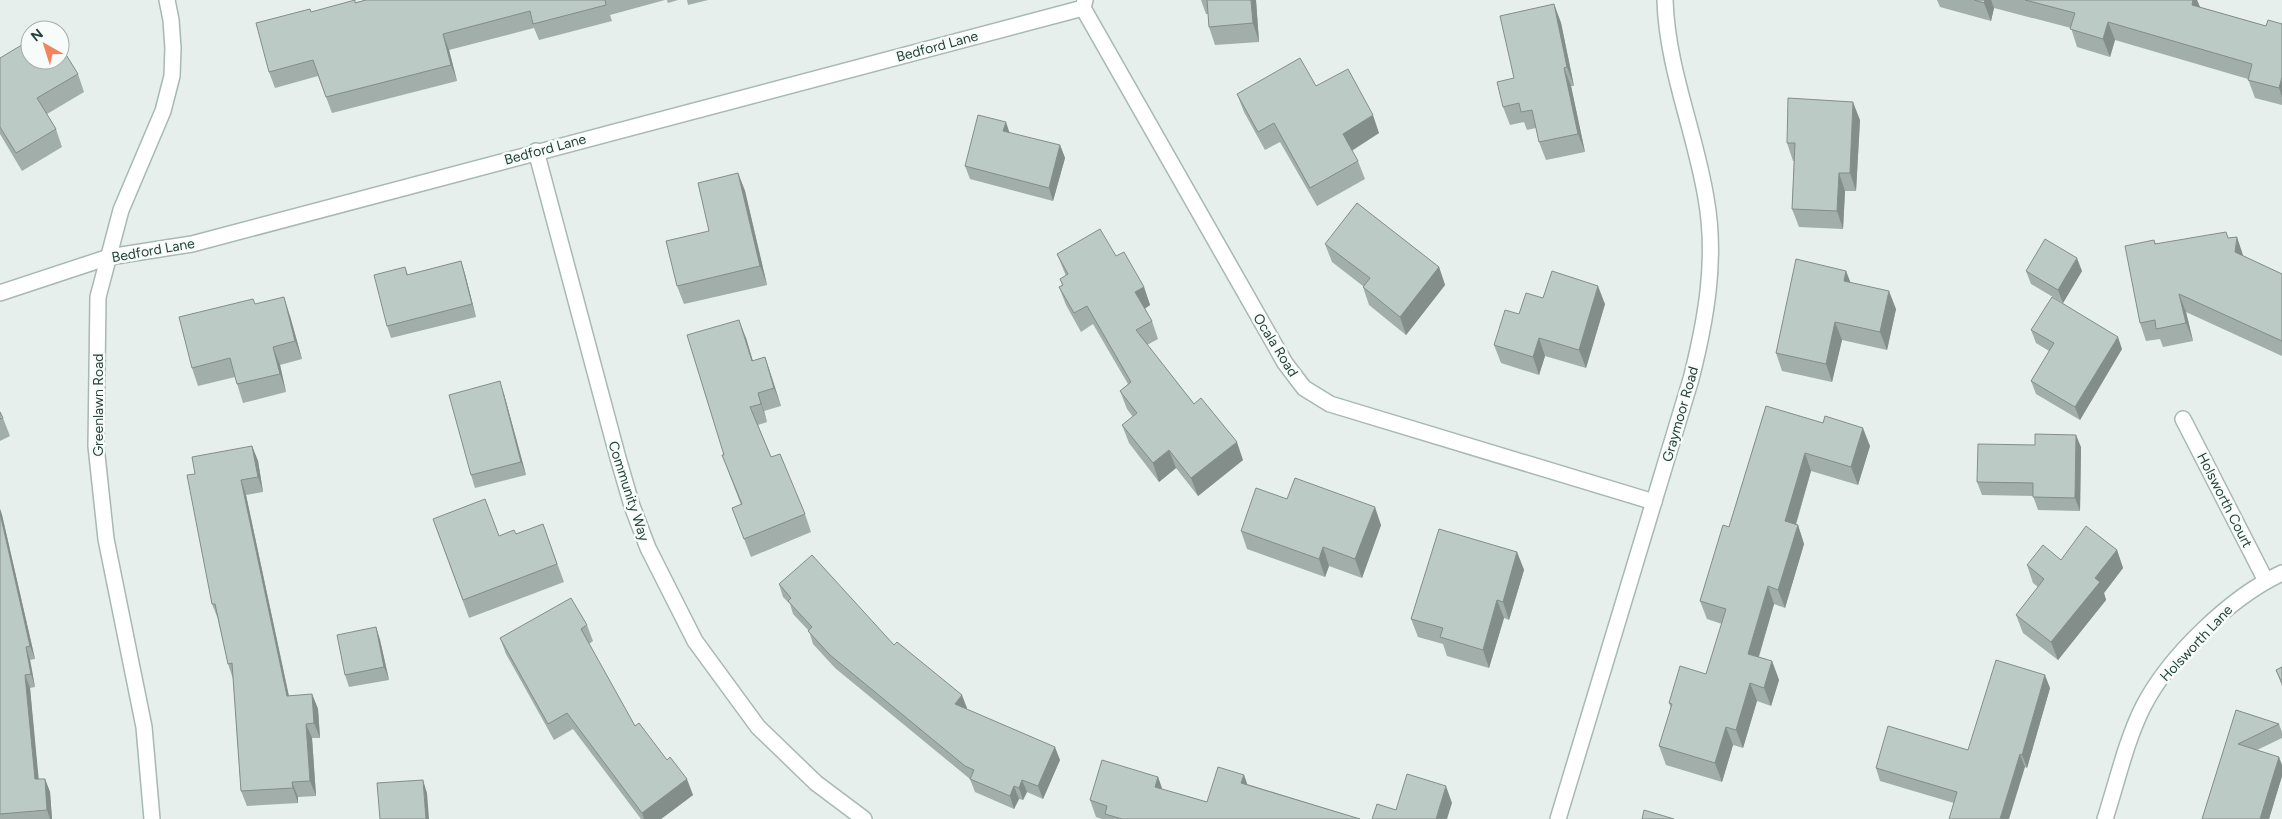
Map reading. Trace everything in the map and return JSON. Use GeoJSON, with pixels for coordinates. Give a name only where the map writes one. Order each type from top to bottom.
{"type":"FeatureCollection","features":[{"type":"Feature","properties":{"kind":"street","name":"Greenlawn Road"},"geometry":{"type":"LineString","coordinates":[[152,819],[144,727],[106,539],[96,446],[98,296],[121,210],[164,111],[172,76],[173,48],[167,0]]}},
{"type":"Feature","properties":{"kind":"street","name":"Graymoor Road"},"geometry":{"type":"LineString","coordinates":[[1558,819],[1691,379],[1704,325],[1709,291],[1710,232],[1707,199],[1698,158],[1676,81],[1665,0]]}},
{"type":"Feature","properties":{"kind":"street","name":"Bedford Lane"},"geometry":{"type":"LineString","coordinates":[[0,292],[109,257],[192,244],[1084,4]]}},
{"type":"Feature","properties":{"kind":"street","name":"Ocala Road"},"geometry":{"type":"LineString","coordinates":[[1084,4],[1284,363],[1304,388],[1330,404],[1654,502]]}},
{"type":"Feature","properties":{"kind":"street","name":"Community Way"},"geometry":{"type":"LineString","coordinates":[[536,151],[618,458],[632,506],[648,548],[695,641],[758,727],[816,783],[864,819]]}},
{"type":"Feature","properties":{"kind":"street","name":"Holsworth Court"},"geometry":{"type":"LineString","coordinates":[[2183,419],[2266,580]]}},
{"type":"Feature","properties":{"kind":"street","name":"Holsworth Lane"},"geometry":{"type":"LineString","coordinates":[[2105,819],[2134,730],[2154,688],[2168,669],[2209,624],[2239,598],[2266,580],[2282,573]]}},
{"type":"Feature","properties":{"kind":"building"},"geometry":{"type":"Polygon","coordinates":[[[355,0],[355,3],[366,0],[605,0],[606,5],[533,24],[530,11],[443,34],[451,65],[326,97],[313,60],[269,72],[256,23],[310,9],[311,12],[355,0]]]}},
{"type":"Feature","properties":{"kind":"building"},"geometry":{"type":"Polygon","coordinates":[[[1207,0],[1251,0],[1253,23],[1209,27],[1207,0]]]}},
{"type":"Feature","properties":{"kind":"building"},"geometry":{"type":"Polygon","coordinates":[[[1974,0],[1985,0],[1984,3],[1974,0]]]}},
{"type":"Feature","properties":{"kind":"building"},"geometry":{"type":"Polygon","coordinates":[[[2025,0],[2193,0],[2192,5],[2266,26],[2268,20],[2282,24],[2282,77],[2279,88],[2248,80],[2252,64],[2108,22],[2103,39],[2070,29],[2075,13],[2025,0]]]}},
{"type":"Feature","properties":{"kind":"building"},"geometry":{"type":"Polygon","coordinates":[[[1554,4],[1567,67],[1564,68],[1578,134],[1539,142],[1532,110],[1521,112],[1519,103],[1503,107],[1497,82],[1514,78],[1500,16],[1554,4]]]}},
{"type":"Feature","properties":{"kind":"building"},"geometry":{"type":"Polygon","coordinates":[[[20,46],[20,70],[70,70],[70,61],[78,74],[37,98],[56,129],[16,153],[0,127],[0,58],[20,46]]]}},
{"type":"Feature","properties":{"kind":"building"},"geometry":{"type":"Polygon","coordinates":[[[1300,58],[1316,86],[1348,69],[1373,115],[1343,134],[1358,161],[1310,188],[1274,123],[1258,132],[1237,94],[1300,58]]]}},
{"type":"Feature","properties":{"kind":"building"},"geometry":{"type":"Polygon","coordinates":[[[1788,98],[1853,102],[1850,173],[1839,173],[1837,211],[1792,209],[1795,143],[1787,143],[1788,98]]]}},
{"type":"Feature","properties":{"kind":"building"},"geometry":{"type":"Polygon","coordinates":[[[978,115],[1006,122],[1003,131],[1060,145],[1049,188],[965,166],[978,115]]]}},
{"type":"Feature","properties":{"kind":"building"},"geometry":{"type":"Polygon","coordinates":[[[738,173],[760,266],[677,286],[666,241],[709,231],[698,183],[738,173]]]}},
{"type":"Feature","properties":{"kind":"building"},"geometry":{"type":"Polygon","coordinates":[[[1357,203],[1439,267],[1400,317],[1363,287],[1370,278],[1325,244],[1357,203]]]}},
{"type":"Feature","properties":{"kind":"building"},"geometry":{"type":"Polygon","coordinates":[[[1100,229],[1116,256],[1124,252],[1144,287],[1135,292],[1152,321],[1136,330],[1194,404],[1201,398],[1237,442],[1191,478],[1169,450],[1153,463],[1122,425],[1137,413],[1120,391],[1131,382],[1087,306],[1074,313],[1059,287],[1063,285],[1060,279],[1068,274],[1057,254],[1100,229]]]}},
{"type":"Feature","properties":{"kind":"building"},"geometry":{"type":"Polygon","coordinates":[[[2226,232],[2228,238],[2237,237],[2235,252],[2282,274],[2282,341],[2179,294],[2186,323],[2156,329],[2155,320],[2140,323],[2125,246],[2154,240],[2155,244],[2226,232]]]}},
{"type":"Feature","properties":{"kind":"building"},"geometry":{"type":"Polygon","coordinates":[[[2045,239],[2077,258],[2058,290],[2026,271],[2045,239]]]}},
{"type":"Feature","properties":{"kind":"building"},"geometry":{"type":"Polygon","coordinates":[[[1796,259],[1846,271],[1844,281],[1889,291],[1880,332],[1835,322],[1826,364],[1776,353],[1796,259]]]}},
{"type":"Feature","properties":{"kind":"building"},"geometry":{"type":"Polygon","coordinates":[[[461,261],[472,304],[387,326],[374,275],[405,267],[407,275],[461,261]]]}},
{"type":"Feature","properties":{"kind":"building"},"geometry":{"type":"Polygon","coordinates":[[[1552,271],[1598,286],[1579,350],[1539,338],[1533,357],[1494,345],[1505,310],[1519,314],[1526,293],[1543,298],[1552,271]]]}},
{"type":"Feature","properties":{"kind":"building"},"geometry":{"type":"Polygon","coordinates":[[[284,297],[295,341],[273,347],[280,374],[237,384],[230,358],[192,368],[179,317],[253,299],[255,304],[284,297]]]}},
{"type":"Feature","properties":{"kind":"building"},"geometry":{"type":"Polygon","coordinates":[[[2052,297],[2118,337],[2075,407],[2031,381],[2054,343],[2031,330],[2052,297]]]}},
{"type":"Feature","properties":{"kind":"building"},"geometry":{"type":"Polygon","coordinates":[[[739,320],[752,361],[765,357],[774,388],[758,393],[761,404],[750,407],[771,457],[780,454],[805,514],[744,539],[732,508],[742,504],[722,455],[724,455],[687,335],[739,320]]]}},
{"type":"Feature","properties":{"kind":"building"},"geometry":{"type":"Polygon","coordinates":[[[500,381],[521,462],[471,475],[449,395],[500,381]]]}},
{"type":"Feature","properties":{"kind":"building"},"geometry":{"type":"Polygon","coordinates":[[[1766,406],[1823,423],[1825,416],[1863,428],[1851,467],[1805,453],[1785,521],[1798,525],[1778,590],[1768,586],[1748,654],[1772,661],[1764,688],[1750,683],[1736,730],[1726,727],[1715,763],[1659,746],[1672,704],[1669,703],[1680,666],[1706,674],[1726,609],[1700,601],[1723,525],[1729,527],[1766,406]]]}},
{"type":"Feature","properties":{"kind":"building"},"geometry":{"type":"Polygon","coordinates":[[[2035,434],[2076,435],[2075,498],[2033,497],[2033,483],[1977,482],[1978,444],[2035,445],[2035,434]]]}},
{"type":"Feature","properties":{"kind":"building"},"geometry":{"type":"Polygon","coordinates":[[[252,446],[258,477],[241,480],[287,696],[312,694],[314,723],[306,724],[310,781],[292,782],[293,788],[241,791],[232,663],[228,664],[215,604],[212,604],[187,475],[195,474],[192,457],[252,446]]]}},
{"type":"Feature","properties":{"kind":"building"},"geometry":{"type":"Polygon","coordinates":[[[1295,478],[1375,507],[1355,559],[1323,547],[1319,559],[1241,531],[1256,488],[1287,499],[1295,478]]]}},
{"type":"Feature","properties":{"kind":"building"},"geometry":{"type":"Polygon","coordinates":[[[485,499],[499,536],[514,530],[516,534],[543,524],[557,564],[463,600],[433,519],[485,499]]]}},
{"type":"Feature","properties":{"kind":"building"},"geometry":{"type":"Polygon","coordinates":[[[0,513],[30,646],[26,647],[31,674],[25,675],[35,779],[45,779],[47,810],[0,814],[0,513]]]}},
{"type":"Feature","properties":{"kind":"building"},"geometry":{"type":"Polygon","coordinates":[[[2086,526],[2117,550],[2095,578],[2100,582],[2051,642],[2016,615],[2044,579],[2027,565],[2043,545],[2061,560],[2086,526]]]}},
{"type":"Feature","properties":{"kind":"building"},"geometry":{"type":"Polygon","coordinates":[[[1439,529],[1517,552],[1503,602],[1497,600],[1483,650],[1440,637],[1443,628],[1411,619],[1439,529]]]}},
{"type":"Feature","properties":{"kind":"building"},"geometry":{"type":"Polygon","coordinates":[[[812,555],[894,645],[897,642],[962,695],[955,704],[1055,747],[1038,786],[1022,780],[1019,788],[1014,786],[1010,796],[970,779],[974,770],[965,766],[830,655],[808,631],[812,627],[788,601],[791,598],[779,584],[812,555]]]}},
{"type":"Feature","properties":{"kind":"building"},"geometry":{"type":"Polygon","coordinates":[[[571,598],[587,625],[581,629],[635,726],[639,723],[667,760],[670,757],[687,779],[642,813],[567,713],[548,724],[500,638],[571,598]]]}},
{"type":"Feature","properties":{"kind":"building"},"geometry":{"type":"Polygon","coordinates":[[[376,627],[384,667],[345,675],[337,635],[376,627]]]}},
{"type":"Feature","properties":{"kind":"building"},"geometry":{"type":"Polygon","coordinates":[[[1996,660],[2045,675],[2022,755],[2020,754],[2000,819],[1949,819],[1957,792],[1876,768],[1888,726],[1968,750],[1996,660]]]}},
{"type":"Feature","properties":{"kind":"building"},"geometry":{"type":"Polygon","coordinates":[[[2282,667],[2282,683],[2276,670],[2282,667]]]}},
{"type":"Feature","properties":{"kind":"building"},"geometry":{"type":"Polygon","coordinates":[[[2236,710],[2279,724],[2238,744],[2279,757],[2260,819],[2202,819],[2236,710]]]}},
{"type":"Feature","properties":{"kind":"building"},"geometry":{"type":"Polygon","coordinates":[[[1102,760],[1158,777],[1155,787],[1207,802],[1218,767],[1244,775],[1241,783],[1360,819],[1122,819],[1105,814],[1107,806],[1090,800],[1102,760]]]}},
{"type":"Feature","properties":{"kind":"building"},"geometry":{"type":"Polygon","coordinates":[[[1407,774],[1446,786],[1436,819],[1372,819],[1377,804],[1396,810],[1407,774]]]}},
{"type":"Feature","properties":{"kind":"building"},"geometry":{"type":"Polygon","coordinates":[[[423,780],[426,819],[380,819],[377,783],[423,780]]]}},
{"type":"Feature","properties":{"kind":"building"},"geometry":{"type":"Polygon","coordinates":[[[1644,810],[1674,819],[1642,819],[1644,810]]]}}]}
